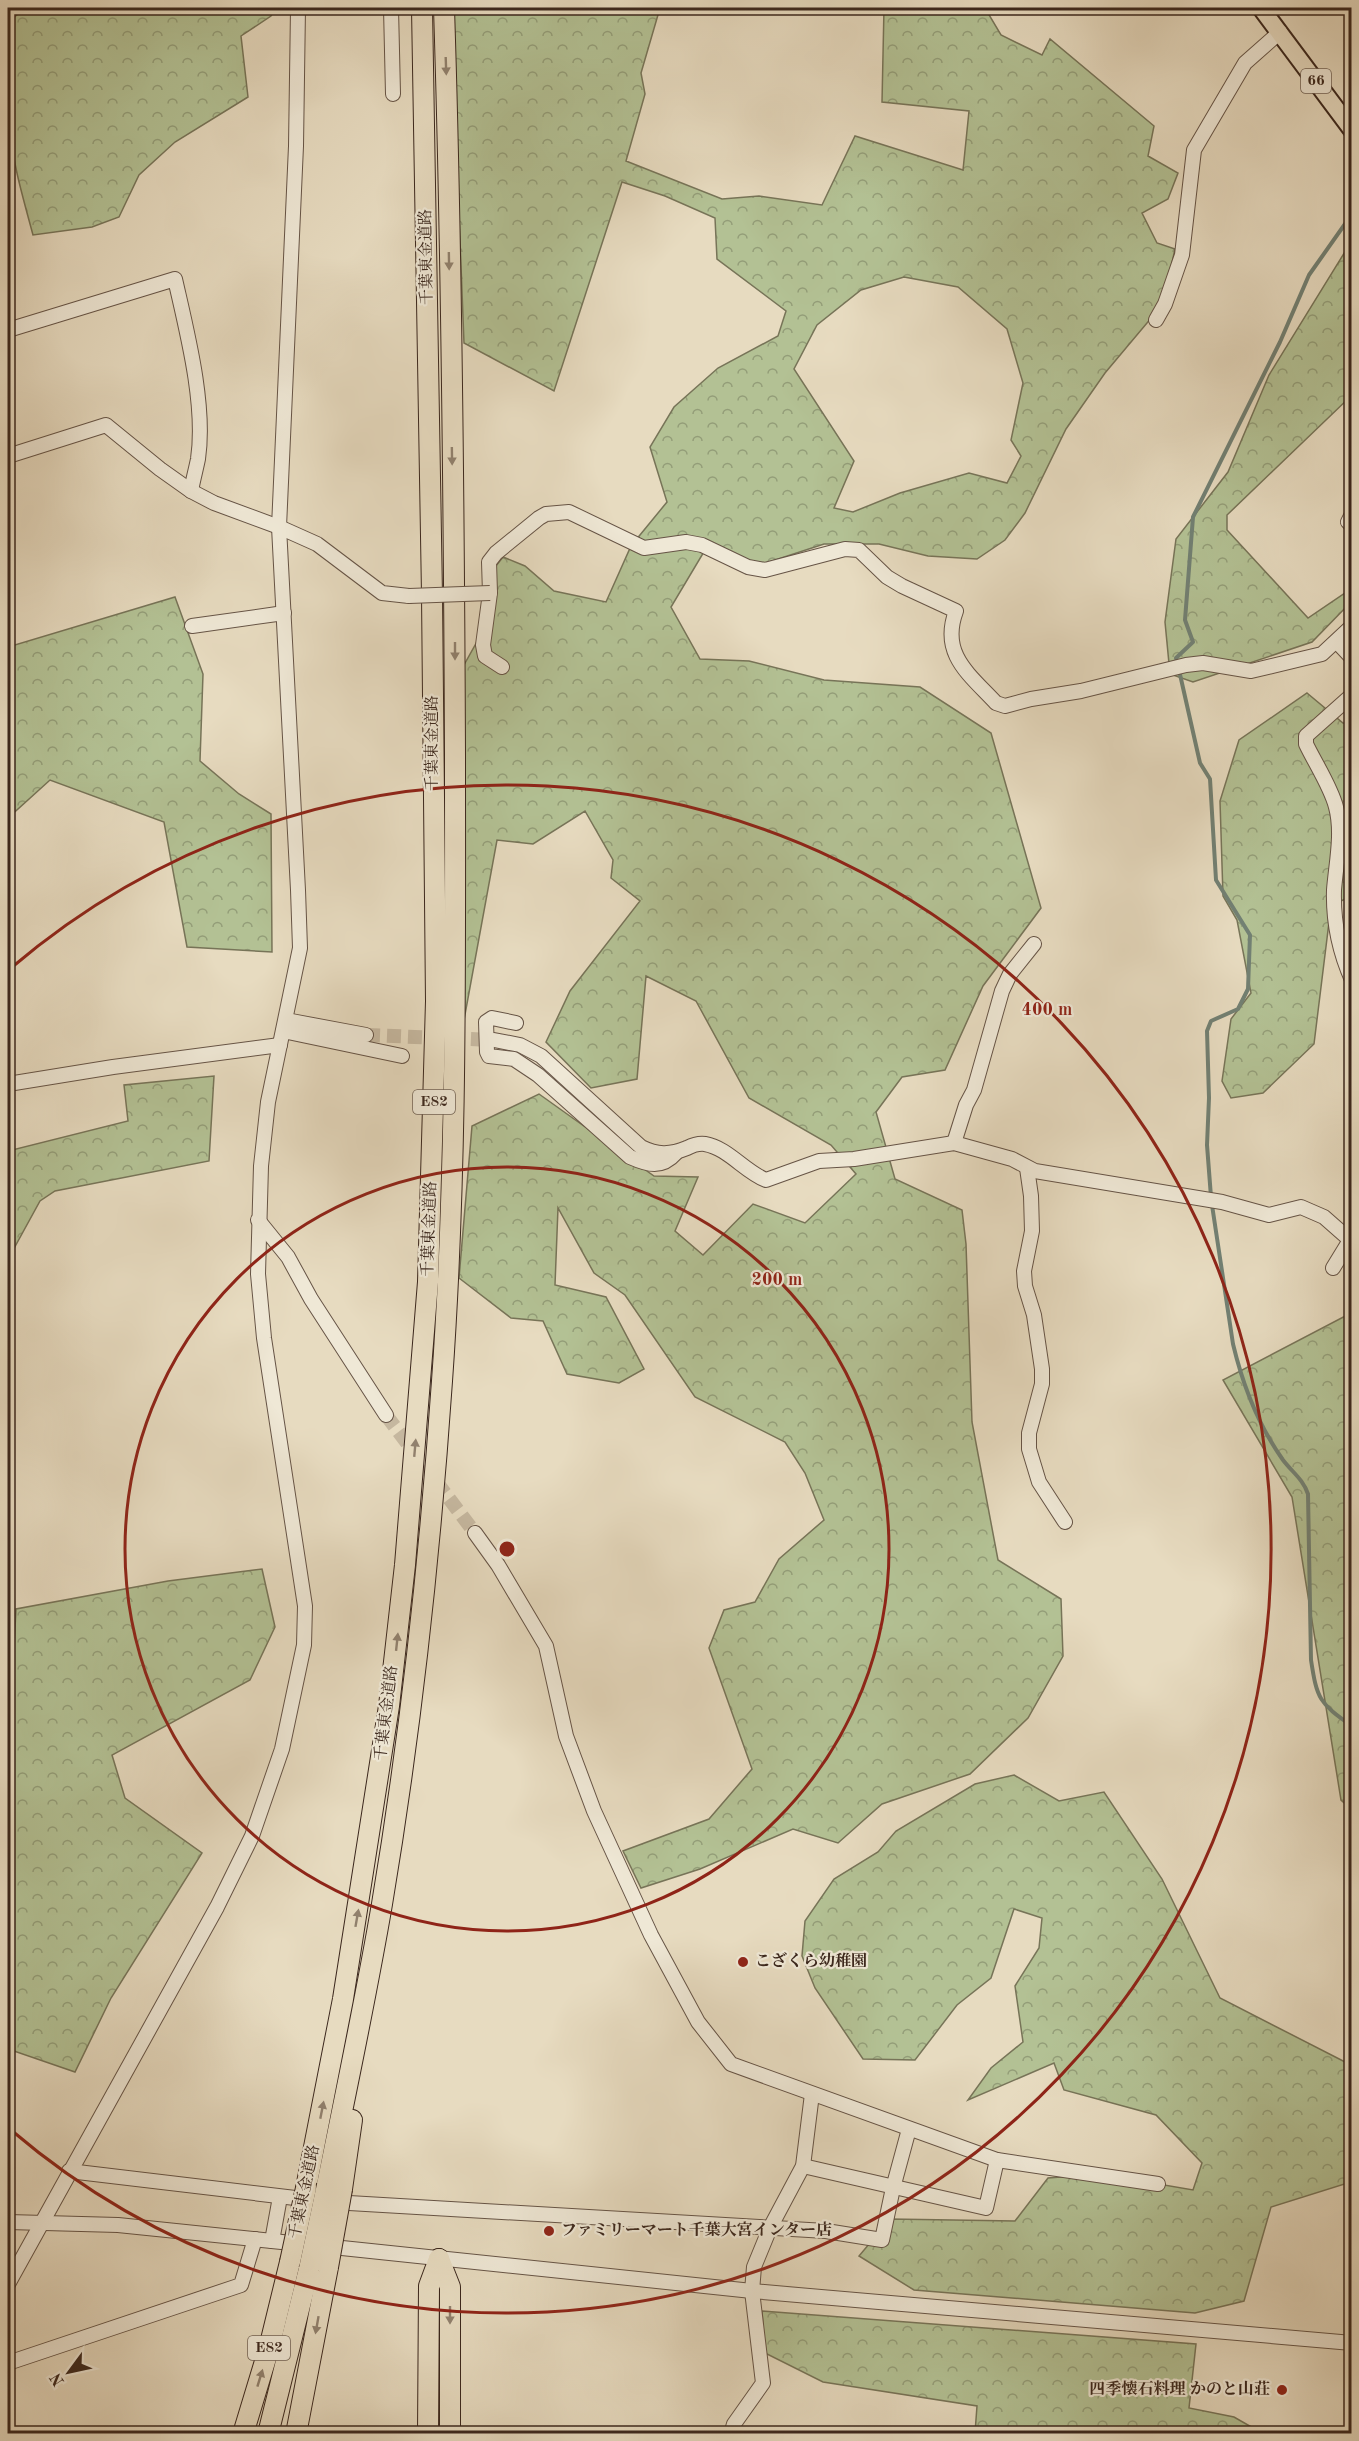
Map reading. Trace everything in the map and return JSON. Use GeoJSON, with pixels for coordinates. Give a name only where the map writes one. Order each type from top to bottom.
{"type":"FeatureCollection","features":[{"type":"Feature","properties":{"kind":"highway","name":"千葉東金道路"},"geometry":{"type":"LineString","coordinates":[[243,2433],[269,2348],[290,2262],[343,1999],[389,1706],[405,1564],[428,1282],[435,1091],[435,989],[432,584],[422,8]]}},
{"type":"Feature","properties":{"kind":"highway","name":"千葉東金道路"},"geometry":{"type":"LineString","coordinates":[[318,2268],[362,2054],[359,2028],[394,1824],[420,1626],[441,1397],[453,1187],[455,1082],[454,608],[444,8]]}},
{"type":"Feature","properties":{"kind":"highway"},"geometry":{"type":"LineString","coordinates":[[428,2433],[429,2286],[439,2259]]}},
{"type":"Feature","properties":{"kind":"highway"},"geometry":{"type":"LineString","coordinates":[[439,2259],[450,2287],[450,2433]]}},
{"type":"Feature","properties":{"kind":"highway","name":"E82"},"geometry":{"type":"LineString","coordinates":[[268,2433],[318,2268]]}},
{"type":"Feature","properties":{"kind":"highway"},"geometry":{"type":"LineString","coordinates":[[296,2433],[318,2268]]}},
{"type":"Feature","properties":{"kind":"main road","name":"66"},"geometry":{"type":"LineString","coordinates":[[1261,8],[1352,130]]}},
{"type":"Feature","properties":{"kind":"street"},"geometry":{"type":"LineString","coordinates":[[8,2284],[217,1907],[252,1836],[282,1749],[304,1645],[305,1606],[264,1338],[258,1274],[261,1166],[268,1102],[300,948],[279,527],[296,146],[298,8]]}},
{"type":"Feature","properties":{"kind":"street"},"geometry":{"type":"LineString","coordinates":[[391,8],[393,94]]}},
{"type":"Feature","properties":{"kind":"street"},"geometry":{"type":"LineString","coordinates":[[1156,320],[1165,304],[1182,255],[1194,150],[1245,63],[1280,32]]}},
{"type":"Feature","properties":{"kind":"street"},"geometry":{"type":"LineString","coordinates":[[8,330],[175,279],[189,342],[199,413],[198,457],[191,491]]}},
{"type":"Feature","properties":{"kind":"street"},"geometry":{"type":"LineString","coordinates":[[8,456],[106,425],[160,470],[191,491],[214,503],[317,544],[382,593],[410,596],[490,593]]}},
{"type":"Feature","properties":{"kind":"street"},"geometry":{"type":"LineString","coordinates":[[502,667],[485,656],[483,645],[490,593],[489,562],[496,553],[539,518],[546,514],[569,512],[644,548],[686,542],[702,545],[748,567],[765,570],[844,549],[859,550],[887,577],[956,611],[951,626],[955,656],[996,703],[1005,706],[1031,699],[1081,691],[1186,665],[1203,663],[1251,671],[1322,654],[1352,626]]}},
{"type":"Feature","properties":{"kind":"street"},"geometry":{"type":"LineString","coordinates":[[1352,514],[1348,522],[1352,525]]}},
{"type":"Feature","properties":{"kind":"street"},"geometry":{"type":"LineString","coordinates":[[192,626],[284,613]]}},
{"type":"Feature","properties":{"kind":"street"},"geometry":{"type":"LineString","coordinates":[[1337,642],[1352,658]]}},
{"type":"Feature","properties":{"kind":"street"},"geometry":{"type":"LineString","coordinates":[[1352,695],[1306,736],[1306,744],[1336,807],[1338,837],[1334,894],[1337,932],[1339,952],[1352,980]]}},
{"type":"Feature","properties":{"kind":"street"},"geometry":{"type":"LineString","coordinates":[[954,1143],[966,1105],[974,1090],[1002,991],[1010,974],[1034,944]]}},
{"type":"Feature","properties":{"kind":"street"},"geometry":{"type":"LineString","coordinates":[[516,1023],[492,1018],[486,1022],[489,1056],[514,1059],[538,1075],[636,1160],[655,1165],[663,1164],[677,1151]]}},
{"type":"Feature","properties":{"kind":"street"},"geometry":{"type":"LineString","coordinates":[[283,1032],[402,1056]]}},
{"type":"Feature","properties":{"kind":"street"},"geometry":{"type":"LineString","coordinates":[[8,1084],[112,1067],[283,1032],[366,1035]]}},
{"type":"Feature","properties":{"kind":"street"},"geometry":{"type":"LineString","coordinates":[[494,1040],[520,1045],[541,1056],[641,1147],[653,1153],[665,1154],[694,1144],[705,1144],[718,1149],[758,1177],[766,1180],[819,1161],[954,1143],[1012,1159],[1035,1172],[1222,1202],[1269,1215],[1301,1207],[1324,1217],[1350,1238],[1333,1268]]}},
{"type":"Feature","properties":{"kind":"street"},"geometry":{"type":"LineString","coordinates":[[1027,1168],[1032,1231],[1024,1271],[1025,1286],[1034,1315],[1042,1369],[1042,1384],[1029,1433],[1029,1449],[1039,1482],[1065,1522]]}},
{"type":"Feature","properties":{"kind":"street"},"geometry":{"type":"LineString","coordinates":[[258,1220],[288,1257],[311,1299],[386,1415]]}},
{"type":"Feature","properties":{"kind":"street"},"geometry":{"type":"LineString","coordinates":[[475,1533],[498,1565],[546,1646],[566,1736],[594,1811],[651,1935],[698,2022],[730,2064],[997,2160],[1158,2184]]}},
{"type":"Feature","properties":{"kind":"street"},"geometry":{"type":"LineString","coordinates":[[731,2433],[734,2424],[763,2383],[752,2291],[754,2266],[770,2228],[803,2166],[812,2094]]}},
{"type":"Feature","properties":{"kind":"street"},"geometry":{"type":"LineString","coordinates":[[69,2171],[350,2204],[826,2231],[882,2240],[909,2129]]}},
{"type":"Feature","properties":{"kind":"street"},"geometry":{"type":"LineString","coordinates":[[803,2166],[986,2208],[997,2160]]}},
{"type":"Feature","properties":{"kind":"street"},"geometry":{"type":"LineString","coordinates":[[272,2241],[280,2197]]}},
{"type":"Feature","properties":{"kind":"street"},"geometry":{"type":"LineString","coordinates":[[8,2222],[118,2225],[752,2291],[1352,2343]]}},
{"type":"Feature","properties":{"kind":"street"},"geometry":{"type":"LineString","coordinates":[[8,2363],[241,2285],[255,2239]]}},
{"type":"Feature","properties":{"kind":"green space"},"geometry":{"type":"Polygon","coordinates":[[[26,8],[276,8],[271,16],[241,36],[248,97],[175,142],[139,175],[119,217],[92,227],[33,235],[11,143],[7,90],[8,22],[26,8]]]}},
{"type":"Feature","properties":{"kind":"green space"},"geometry":{"type":"Polygon","coordinates":[[[448,8],[660,8],[641,73],[645,94],[626,161],[722,199],[759,196],[822,205],[855,136],[963,170],[969,111],[882,102],[884,8],[985,8],[1001,35],[1042,55],[1050,39],[1154,126],[1148,156],[1178,173],[1168,199],[1142,213],[1157,243],[1175,249],[1163,304],[1105,373],[1066,429],[1025,513],[1005,540],[977,559],[928,556],[879,544],[824,544],[766,563],[729,560],[705,550],[671,607],[700,659],[749,661],[824,680],[920,687],[991,733],[1041,908],[983,986],[945,1070],[902,1077],[876,1112],[895,1179],[962,1210],[966,1244],[972,1422],[998,1560],[1061,1599],[1063,1656],[1028,1718],[970,1774],[882,1804],[838,1843],[793,1829],[700,1869],[641,1888],[623,1851],[709,1819],[752,1769],[709,1648],[724,1610],[755,1602],[779,1559],[824,1520],[805,1473],[785,1442],[695,1397],[625,1295],[594,1273],[558,1208],[555,1285],[606,1297],[644,1369],[619,1383],[567,1374],[543,1321],[511,1318],[459,1278],[472,1126],[539,1094],[654,1176],[698,1177],[675,1231],[703,1255],[753,1204],[805,1223],[856,1174],[831,1145],[749,1098],[696,1001],[646,976],[637,1079],[591,1088],[546,1042],[570,991],[640,901],[611,878],[613,860],[585,811],[533,844],[497,840],[464,1020],[464,665],[479,638],[488,576],[503,557],[525,566],[554,591],[606,602],[631,546],[667,502],[650,447],[674,407],[718,368],[778,336],[786,311],[717,259],[715,218],[665,196],[622,182],[554,391],[464,343],[453,60],[448,8]],[[904,277],[861,290],[817,325],[794,369],[854,461],[834,508],[853,512],[900,493],[969,473],[1007,483],[1021,456],[1011,440],[1023,383],[1007,329],[958,287],[904,277]]]}},
{"type":"Feature","properties":{"kind":"green space"},"geometry":{"type":"Polygon","coordinates":[[[1351,242],[1351,396],[1227,515],[1227,530],[1308,618],[1351,589],[1351,602],[1312,642],[1193,682],[1170,674],[1165,622],[1176,539],[1228,472],[1269,375],[1351,242]]]}},
{"type":"Feature","properties":{"kind":"green space"},"geometry":{"type":"Polygon","coordinates":[[[175,597],[203,674],[200,761],[239,794],[271,814],[272,952],[187,947],[164,822],[50,780],[8,818],[8,647],[175,597]]]}},
{"type":"Feature","properties":{"kind":"green space"},"geometry":{"type":"Polygon","coordinates":[[[1307,693],[1343,723],[1351,725],[1351,896],[1331,906],[1314,1044],[1263,1093],[1231,1098],[1222,1081],[1231,1019],[1251,993],[1237,920],[1223,896],[1220,801],[1239,740],[1307,693]]]}},
{"type":"Feature","properties":{"kind":"green space"},"geometry":{"type":"Polygon","coordinates":[[[214,1076],[209,1161],[55,1191],[40,1201],[12,1252],[8,1252],[8,1151],[128,1121],[124,1085],[214,1076]]]}},
{"type":"Feature","properties":{"kind":"green space"},"geometry":{"type":"Polygon","coordinates":[[[1351,1313],[1351,1809],[1341,1800],[1292,1497],[1223,1380],[1351,1313]]]}},
{"type":"Feature","properties":{"kind":"green space"},"geometry":{"type":"Polygon","coordinates":[[[262,1569],[275,1627],[250,1680],[112,1755],[125,1798],[202,1853],[111,1998],[75,2072],[8,2049],[8,1679],[13,1666],[16,1609],[168,1581],[262,1569]]]}},
{"type":"Feature","properties":{"kind":"green space"},"geometry":{"type":"Polygon","coordinates":[[[1014,1775],[1059,1801],[1104,1792],[1162,1879],[1220,1998],[1351,2065],[1351,2182],[1271,2207],[1244,2301],[1195,2313],[914,2290],[859,2256],[890,2219],[1015,2221],[1048,2178],[1100,2174],[1193,2190],[1202,2163],[1156,2115],[1064,2090],[1054,2063],[968,2100],[991,2068],[1023,2042],[1015,1986],[1039,1948],[1042,1918],[1014,1909],[991,1978],[957,2005],[915,2060],[863,2059],[815,1988],[802,1956],[805,1921],[834,1879],[878,1852],[896,1831],[975,1784],[1014,1775]]]}},
{"type":"Feature","properties":{"kind":"green space"},"geometry":{"type":"Polygon","coordinates":[[[762,2311],[1196,2344],[1189,2408],[1234,2417],[1262,2433],[975,2433],[977,2406],[823,2382],[765,2353],[762,2311]]]}},
{"type":"Feature","properties":{"kind":"waterway"},"geometry":{"type":"LineString","coordinates":[[1178,663],[1176,658],[1193,642],[1185,620],[1193,517],[1280,342],[1309,275],[1352,214]]}},
{"type":"Feature","properties":{"kind":"waterway"},"geometry":{"type":"LineString","coordinates":[[1179,670],[1200,763],[1210,779],[1216,880],[1250,935],[1248,989],[1238,1009],[1211,1021],[1207,1031],[1209,1098],[1207,1145],[1211,1197]]}},
{"type":"Feature","properties":{"kind":"waterway"},"geometry":{"type":"LineString","coordinates":[[1212,1205],[1233,1344],[1242,1375],[1252,1405],[1266,1433],[1308,1494],[1311,1660],[1315,1684],[1326,1705],[1352,1726]]}},
{"type":"Feature","properties":{"kind":"tunnel"},"geometry":{"type":"LineString","coordinates":[[366,1035],[494,1040]]}},
{"type":"Feature","properties":{"kind":"tunnel"},"geometry":{"type":"LineString","coordinates":[[386,1415],[475,1533]]}},
{"type":"Feature","properties":{"kind":"place","name":"こざくら幼稚園"},"geometry":{"type":"Point","coordinates":[743,1962]}},
{"type":"Feature","properties":{"kind":"place","name":"ファミリーマート千葉大宮インター店"},"geometry":{"type":"Point","coordinates":[549,2231]}},
{"type":"Feature","properties":{"kind":"place","name":"四季懐石料理 かのと山荘"},"geometry":{"type":"Point","coordinates":[1282,2390]}}]}
